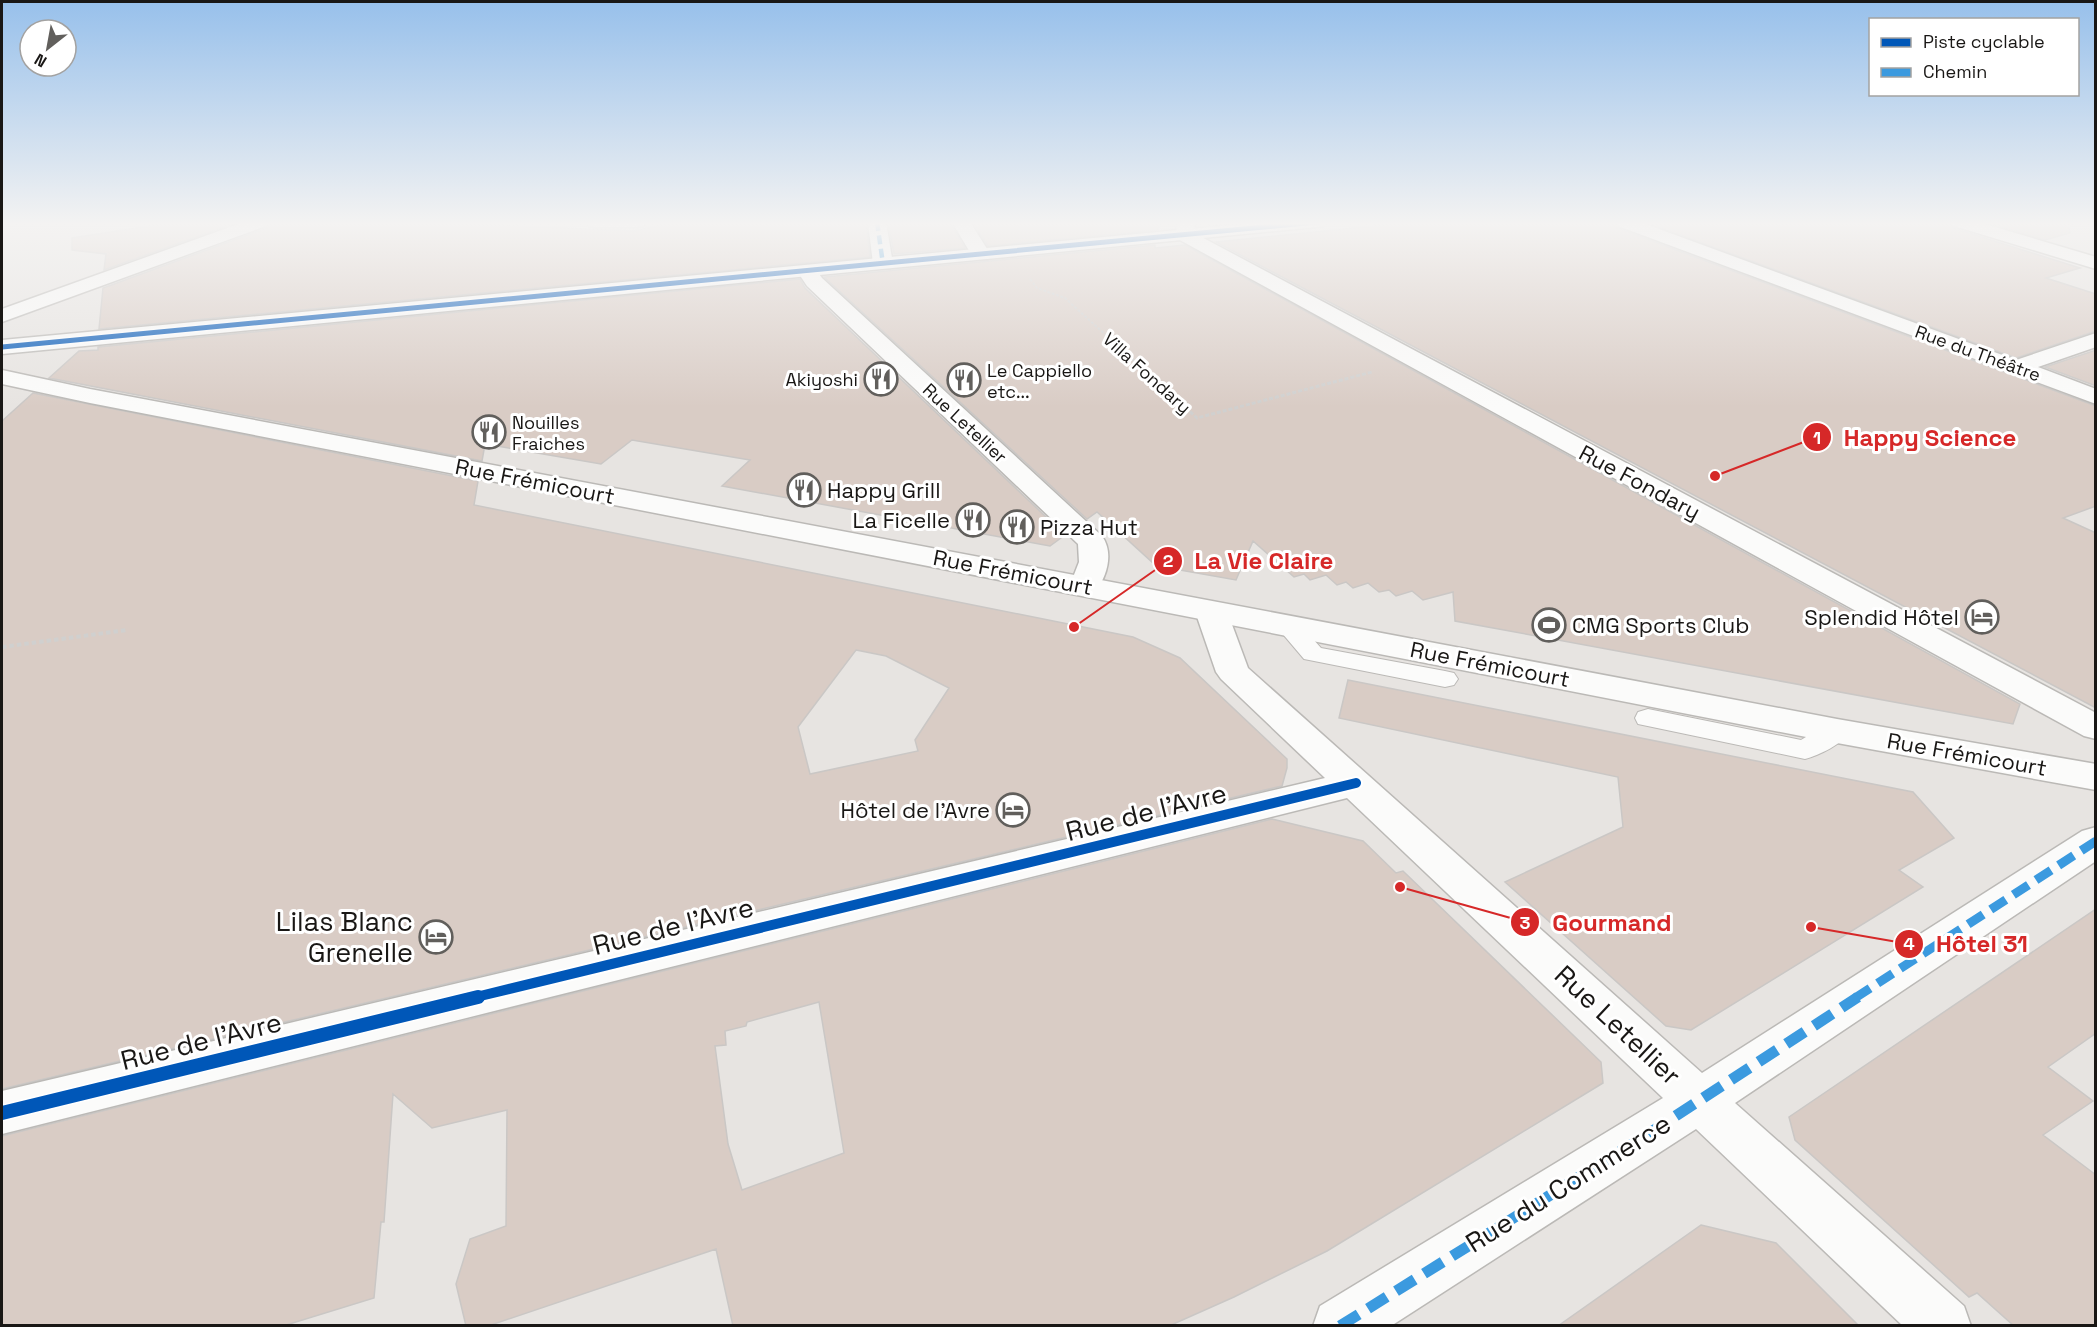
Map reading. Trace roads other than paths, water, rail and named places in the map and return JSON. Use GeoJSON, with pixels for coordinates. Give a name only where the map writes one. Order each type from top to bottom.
{"type":"FeatureCollection","features":[{"type":"Feature","properties":{"kind":"street"},"geometry":{"type":"LineString","coordinates":[[2,316],[90,284]]}},
{"type":"Feature","properties":{"kind":"street"},"geometry":{"type":"LineString","coordinates":[[2,347],[670,284]]}},
{"type":"Feature","properties":{"kind":"street","name":"Rue Letellier"},"geometry":{"type":"LineString","coordinates":[[816,284],[1092,542],[1094,562],[1085,585]]}},
{"type":"Feature","properties":{"kind":"street","name":"Rue Fondary"},"geometry":{"type":"LineString","coordinates":[[1283,284],[1416,361],[2096,728]]}},
{"type":"Feature","properties":{"kind":"street","name":"Rue du Théâtre"},"geometry":{"type":"LineString","coordinates":[[1792,284],[2096,397]]}},
{"type":"Feature","properties":{"kind":"street"},"geometry":{"type":"LineString","coordinates":[[2017,367],[2096,339]]}},
{"type":"Feature","properties":{"kind":"street","name":"Rue Frémicourt"},"geometry":{"type":"LineString","coordinates":[[2,376],[263,429],[1085,585],[1288,626],[1837,731],[2096,777]]}},
{"type":"Feature","properties":{"kind":"street","name":"Rue Letellier"},"geometry":{"type":"LineString","coordinates":[[1211,611],[1233,672],[1944,1326]]}},
{"type":"Feature","properties":{"kind":"street","name":"Rue de l'Avre"},"geometry":{"type":"LineString","coordinates":[[2,1113],[1356,783]]}},
{"type":"Feature","properties":{"kind":"street","name":"Rue du Commerce"},"geometry":{"type":"LineString","coordinates":[[1341,1326],[1700,1100],[2096,841]]}},
{"type":"Feature","properties":{"kind":"lane"},"geometry":{"type":"LineString","coordinates":[[1288,626],[1313,654],[1446,679]]}},
{"type":"Feature","properties":{"kind":"lane"},"geometry":{"type":"LineString","coordinates":[[1648,718],[1805,750],[1837,731]]}},
{"type":"Feature","properties":{"kind":"place","name":"Akiyoshi"},"geometry":{"type":"Point","coordinates":[881,379]}},
{"type":"Feature","properties":{"kind":"place","name":"Le Cappiello etc..."},"geometry":{"type":"Point","coordinates":[964,380]}},
{"type":"Feature","properties":{"kind":"place","name":"Nouilles Fraiches"},"geometry":{"type":"Point","coordinates":[489,432]}},
{"type":"Feature","properties":{"kind":"place","name":"Happy Science"},"geometry":{"type":"Point","coordinates":[1715,476]}},
{"type":"Feature","properties":{"kind":"place","name":"Happy Grill"},"geometry":{"type":"Point","coordinates":[804,490]}},
{"type":"Feature","properties":{"kind":"place","name":"La Ficelle"},"geometry":{"type":"Point","coordinates":[973,520]}},
{"type":"Feature","properties":{"kind":"place","name":"Pizza Hut"},"geometry":{"type":"Point","coordinates":[1017,527]}},
{"type":"Feature","properties":{"kind":"place","name":"Splendid Hôtel"},"geometry":{"type":"Point","coordinates":[1982,617]}},
{"type":"Feature","properties":{"kind":"place","name":"CMG Sports Club"},"geometry":{"type":"Point","coordinates":[1549,625]}},
{"type":"Feature","properties":{"kind":"place","name":"La Vie Claire"},"geometry":{"type":"Point","coordinates":[1074,627]}},
{"type":"Feature","properties":{"kind":"place","name":"Hôtel de l'Avre"},"geometry":{"type":"Point","coordinates":[1013,810]}},
{"type":"Feature","properties":{"kind":"place","name":"Gourmand"},"geometry":{"type":"Point","coordinates":[1400,887]}},
{"type":"Feature","properties":{"kind":"place","name":"Hôtel 31"},"geometry":{"type":"Point","coordinates":[1811,927]}},
{"type":"Feature","properties":{"kind":"place","name":"Lilas Blanc Grenelle"},"geometry":{"type":"Point","coordinates":[436,937]}}]}
